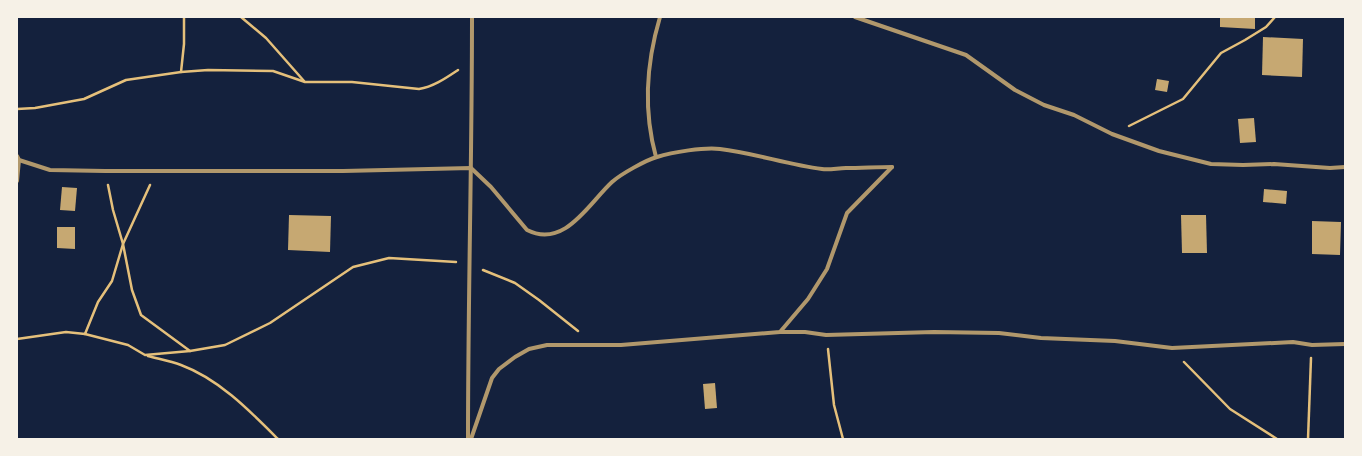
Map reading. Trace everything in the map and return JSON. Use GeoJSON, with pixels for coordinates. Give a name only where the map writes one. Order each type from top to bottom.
{"type":"FeatureCollection","features":[{"type":"Feature","properties":{"kind":"street"},"geometry":{"type":"LineString","coordinates":[[468,439],[469,263],[472,168],[472,17]]}},
{"type":"Feature","properties":{"kind":"street"},"geometry":{"type":"LineString","coordinates":[[656,157],[651,138],[648,110],[649,61],[660,17]]}},
{"type":"Feature","properties":{"kind":"street"},"geometry":{"type":"LineString","coordinates":[[855,17],[966,55],[1015,90],[1044,105],[1074,115],[1112,134],[1159,151],[1211,164],[1274,164],[1330,168],[1345,167]]}},
{"type":"Feature","properties":{"kind":"street"},"geometry":{"type":"LineString","coordinates":[[17,181],[18,158],[50,170],[343,171],[472,168],[491,187],[527,230],[534,234],[546,234],[562,230],[570,226],[613,181],[656,157],[680,152],[719,149],[823,169],[892,167],[847,213],[827,269],[808,299],[780,332]]}},
{"type":"Feature","properties":{"kind":"street"},"geometry":{"type":"LineString","coordinates":[[471,439],[492,378],[499,368],[529,349],[547,345],[596,346],[670,342],[780,332],[805,332],[826,335],[934,332],[999,333],[1041,338],[1115,341],[1172,348],[1293,342],[1312,345],[1345,344]]}},
{"type":"Feature","properties":{"kind":"path"},"geometry":{"type":"LineString","coordinates":[[181,72],[184,44],[184,17]]}},
{"type":"Feature","properties":{"kind":"path"},"geometry":{"type":"LineString","coordinates":[[241,17],[266,38],[305,82]]}},
{"type":"Feature","properties":{"kind":"path"},"geometry":{"type":"LineString","coordinates":[[1112,134],[1183,99],[1222,53],[1266,27],[1275,17]]}},
{"type":"Feature","properties":{"kind":"path"},"geometry":{"type":"LineString","coordinates":[[17,109],[35,108],[84,99],[126,80],[181,72],[208,70],[273,72],[305,82],[352,82],[419,89],[425,88],[442,80],[472,60]]}},
{"type":"Feature","properties":{"kind":"path"},"geometry":{"type":"LineString","coordinates":[[105,171],[113,210],[123,244],[132,290],[142,316],[190,352]]}},
{"type":"Feature","properties":{"kind":"path"},"geometry":{"type":"LineString","coordinates":[[85,334],[98,302],[112,281],[123,244],[139,212],[155,171]]}},
{"type":"Feature","properties":{"kind":"path"},"geometry":{"type":"LineString","coordinates":[[145,355],[190,352],[225,345],[270,323],[353,267],[389,258],[469,263],[515,283],[539,300],[596,346]]}},
{"type":"Feature","properties":{"kind":"path"},"geometry":{"type":"LineString","coordinates":[[17,339],[66,332],[85,334],[128,345],[145,355],[181,365],[218,384],[255,416],[278,439]]}},
{"type":"Feature","properties":{"kind":"path"},"geometry":{"type":"LineString","coordinates":[[826,335],[834,405],[843,439]]}},
{"type":"Feature","properties":{"kind":"path"},"geometry":{"type":"LineString","coordinates":[[1308,439],[1312,345]]}},
{"type":"Feature","properties":{"kind":"path"},"geometry":{"type":"LineString","coordinates":[[1172,348],[1230,409],[1277,439]]}},
{"type":"Feature","properties":{"kind":"building"},"geometry":{"type":"Polygon","coordinates":[[[1220,17],[1255,17],[1255,29],[1220,27],[1220,17]]]}},
{"type":"Feature","properties":{"kind":"building"},"geometry":{"type":"Polygon","coordinates":[[[1263,37],[1303,39],[1302,77],[1262,75],[1263,37]]]}},
{"type":"Feature","properties":{"kind":"building"},"geometry":{"type":"Polygon","coordinates":[[[1157,79],[1169,81],[1167,92],[1155,90],[1157,79]]]}},
{"type":"Feature","properties":{"kind":"building"},"geometry":{"type":"Polygon","coordinates":[[[1254,118],[1256,142],[1240,143],[1238,119],[1254,118]]]}},
{"type":"Feature","properties":{"kind":"building"},"geometry":{"type":"Polygon","coordinates":[[[62,187],[77,188],[75,211],[60,210],[62,187]]]}},
{"type":"Feature","properties":{"kind":"building"},"geometry":{"type":"Polygon","coordinates":[[[1264,189],[1287,191],[1286,204],[1263,202],[1264,189]]]}},
{"type":"Feature","properties":{"kind":"building"},"geometry":{"type":"Polygon","coordinates":[[[289,215],[331,216],[330,252],[288,250],[289,215]]]}},
{"type":"Feature","properties":{"kind":"building"},"geometry":{"type":"Polygon","coordinates":[[[1181,215],[1206,215],[1207,253],[1182,253],[1181,215]]]}},
{"type":"Feature","properties":{"kind":"building"},"geometry":{"type":"Polygon","coordinates":[[[1312,221],[1341,222],[1340,255],[1312,254],[1312,221]]]}},
{"type":"Feature","properties":{"kind":"building"},"geometry":{"type":"Polygon","coordinates":[[[57,227],[75,227],[75,249],[57,248],[57,227]]]}},
{"type":"Feature","properties":{"kind":"building"},"geometry":{"type":"Polygon","coordinates":[[[715,383],[717,408],[705,409],[703,384],[715,383]]]}}]}
